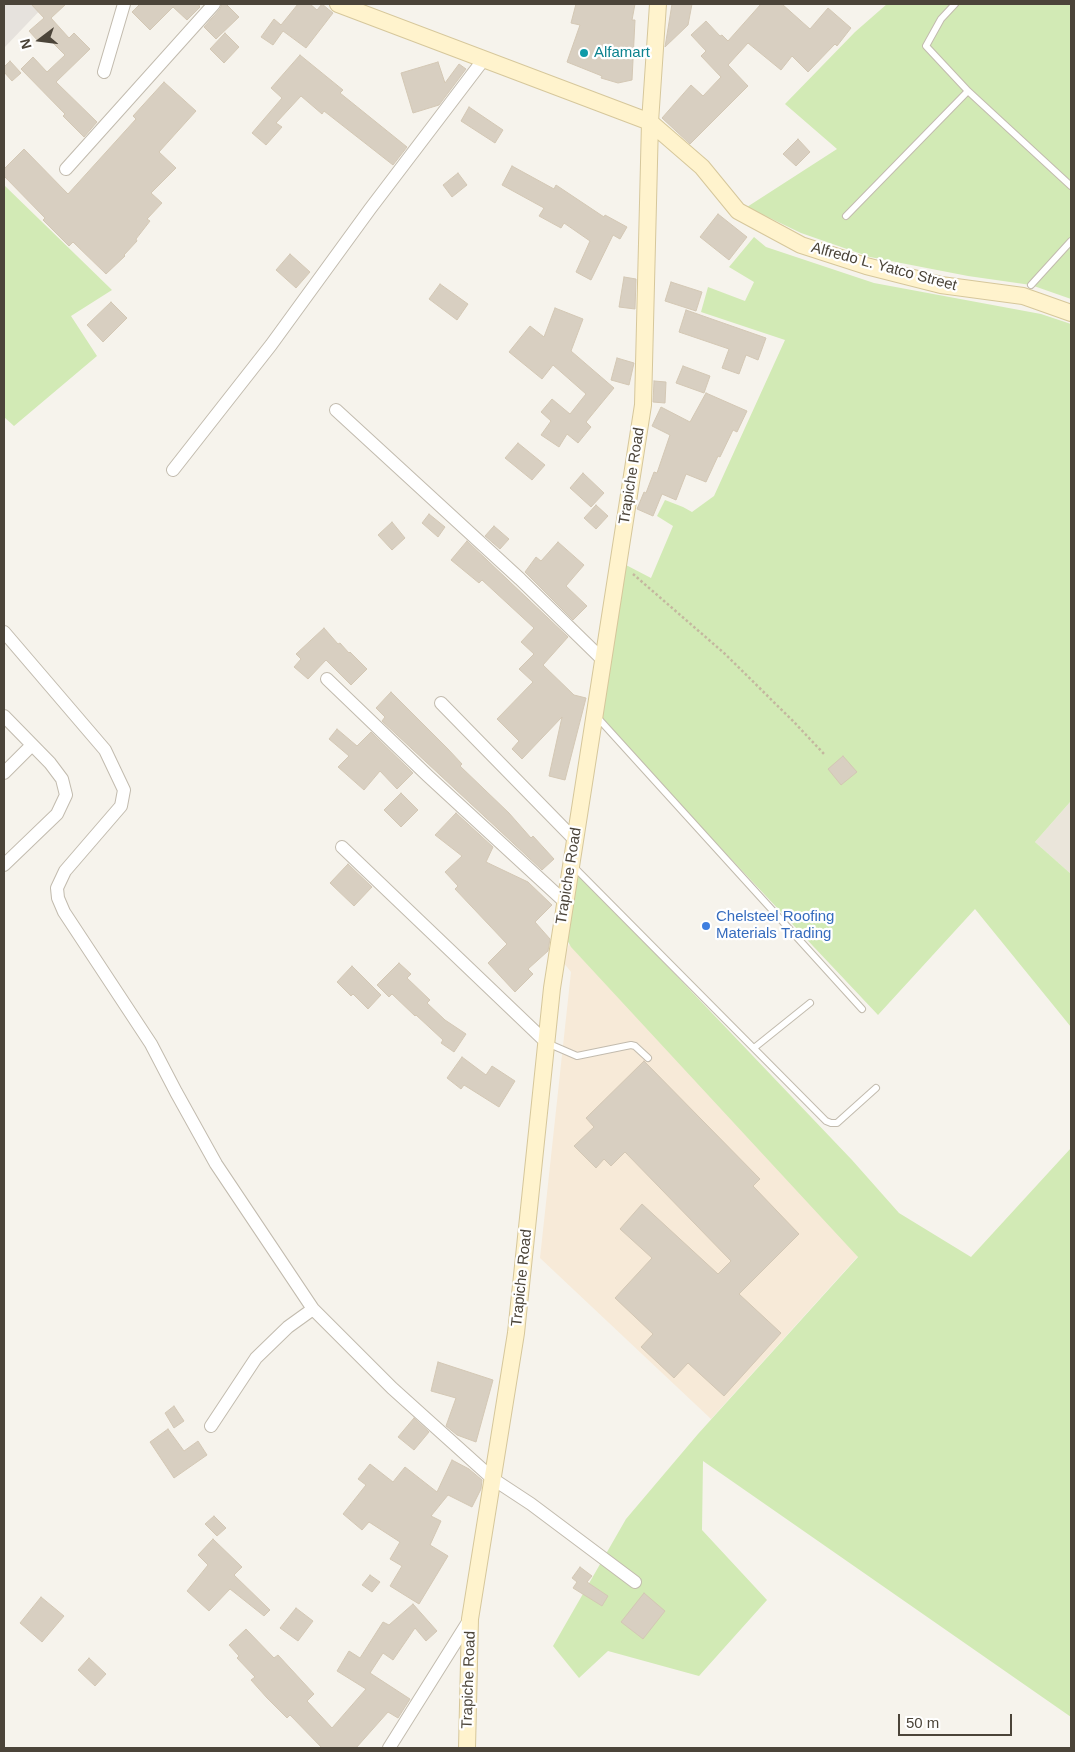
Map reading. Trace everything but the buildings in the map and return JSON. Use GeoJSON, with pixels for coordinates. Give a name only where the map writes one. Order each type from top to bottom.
{"type":"FeatureCollection","features":[{"type":"Feature","properties":{"kind":"street"},"geometry":{"type":"LineString","coordinates":[[104,72],[124,4]]}},
{"type":"Feature","properties":{"kind":"street"},"geometry":{"type":"LineString","coordinates":[[66,169],[214,4]]}},
{"type":"Feature","properties":{"kind":"street","name":"Alfredo L. Yatco Street"},"geometry":{"type":"LineString","coordinates":[[338,4],[650,122],[702,166],[738,210],[801,246],[866,266],[941,285],[1023,296],[1071,313]]}},
{"type":"Feature","properties":{"kind":"street","name":"Trapiche Road"},"geometry":{"type":"LineString","coordinates":[[467,1748],[470,1619],[516,1333],[552,988],[643,405],[650,122],[658,4]]}},
{"type":"Feature","properties":{"kind":"street"},"geometry":{"type":"LineString","coordinates":[[173,470],[270,345],[370,208],[484,60]]}},
{"type":"Feature","properties":{"kind":"street"},"geometry":{"type":"LineString","coordinates":[[336,410],[520,579],[603,660]]}},
{"type":"Feature","properties":{"kind":"street"},"geometry":{"type":"LineString","coordinates":[[4,632],[105,750],[124,790],[121,806],[65,871],[58,888],[58,898],[64,912],[151,1044],[216,1164],[314,1309],[392,1388],[493,1478],[531,1504],[634,1582]]}},
{"type":"Feature","properties":{"kind":"street"},"geometry":{"type":"LineString","coordinates":[[327,679],[428,776],[565,902]]}},
{"type":"Feature","properties":{"kind":"street"},"geometry":{"type":"LineString","coordinates":[[441,703],[575,840]]}},
{"type":"Feature","properties":{"kind":"street"},"geometry":{"type":"LineString","coordinates":[[4,716],[50,763],[62,779],[66,795],[57,814],[4,865]]}},
{"type":"Feature","properties":{"kind":"street"},"geometry":{"type":"LineString","coordinates":[[4,773],[32,745]]}},
{"type":"Feature","properties":{"kind":"street"},"geometry":{"type":"LineString","coordinates":[[342,847],[546,1042]]}},
{"type":"Feature","properties":{"kind":"street"},"geometry":{"type":"LineString","coordinates":[[211,1426],[256,1358],[288,1327],[314,1309]]}},
{"type":"Feature","properties":{"kind":"street"},"geometry":{"type":"LineString","coordinates":[[389,1748],[470,1619]]}},
{"type":"Feature","properties":{"kind":"lane"},"geometry":{"type":"LineString","coordinates":[[955,4],[941,19],[926,46],[968,91],[1071,186]]}},
{"type":"Feature","properties":{"kind":"lane"},"geometry":{"type":"LineString","coordinates":[[846,216],[968,91]]}},
{"type":"Feature","properties":{"kind":"lane"},"geometry":{"type":"LineString","coordinates":[[1031,285],[1071,241]]}},
{"type":"Feature","properties":{"kind":"lane"},"geometry":{"type":"LineString","coordinates":[[595,714],[862,1009]]}},
{"type":"Feature","properties":{"kind":"lane"},"geometry":{"type":"LineString","coordinates":[[571,865],[826,1120],[831,1123],[837,1122],[876,1088]]}},
{"type":"Feature","properties":{"kind":"lane"},"geometry":{"type":"LineString","coordinates":[[754,1048],[810,1003]]}},
{"type":"Feature","properties":{"kind":"lane"},"geometry":{"type":"LineString","coordinates":[[546,1042],[578,1056],[631,1045],[635,1046],[648,1058]]}},
{"type":"Feature","properties":{"kind":"path"},"geometry":{"type":"LineString","coordinates":[[618,562],[724,653],[825,755]]}},
{"type":"Feature","properties":{"kind":"shaded area"},"geometry":{"type":"Polygon","coordinates":[[[4,4],[46,4],[4,48],[4,4]]]}},
{"type":"Feature","properties":{"kind":"shaded area"},"geometry":{"type":"Polygon","coordinates":[[[1071,801],[1071,874],[1035,842],[1071,801]]]}},
{"type":"Feature","properties":{"kind":"shaded area"},"geometry":{"type":"Polygon","coordinates":[[[569,944],[860,1254],[711,1419],[540,1258],[571,972],[563,962],[569,944]]]}},
{"type":"Feature","properties":{"kind":"green space"},"geometry":{"type":"Polygon","coordinates":[[[887,4],[1071,4],[1071,299],[1031,285],[968,276],[870,257],[801,233],[747,207],[837,149],[785,104],[855,32],[887,4]]]}},
{"type":"Feature","properties":{"kind":"green space"},"geometry":{"type":"Polygon","coordinates":[[[4,185],[112,290],[71,316],[97,356],[14,426],[4,417],[4,185]]]}},
{"type":"Feature","properties":{"kind":"green space"},"geometry":{"type":"Polygon","coordinates":[[[754,237],[766,247],[874,283],[1041,314],[1071,324],[1071,801],[1035,842],[1071,874],[1071,1027],[975,909],[878,1015],[601,721],[626,565],[651,578],[673,526],[657,516],[665,500],[692,512],[714,496],[785,340],[701,312],[708,287],[745,301],[754,282],[729,267],[754,237]]]}},
{"type":"Feature","properties":{"kind":"green space"},"geometry":{"type":"Polygon","coordinates":[[[571,865],[852,1160],[899,1213],[971,1257],[1071,1148],[1071,1717],[703,1461],[702,1530],[767,1600],[699,1676],[608,1651],[579,1678],[553,1646],[626,1519],[698,1434],[858,1257],[571,947],[561,929],[571,865]]]}},
{"type":"Feature","properties":{"kind":"place","name":"Alfamart"},"geometry":{"type":"Point","coordinates":[584,53]}},
{"type":"Feature","properties":{"kind":"place","name":"Chelsteel Roofing Materials Trading"},"geometry":{"type":"Point","coordinates":[706,926]}}]}
